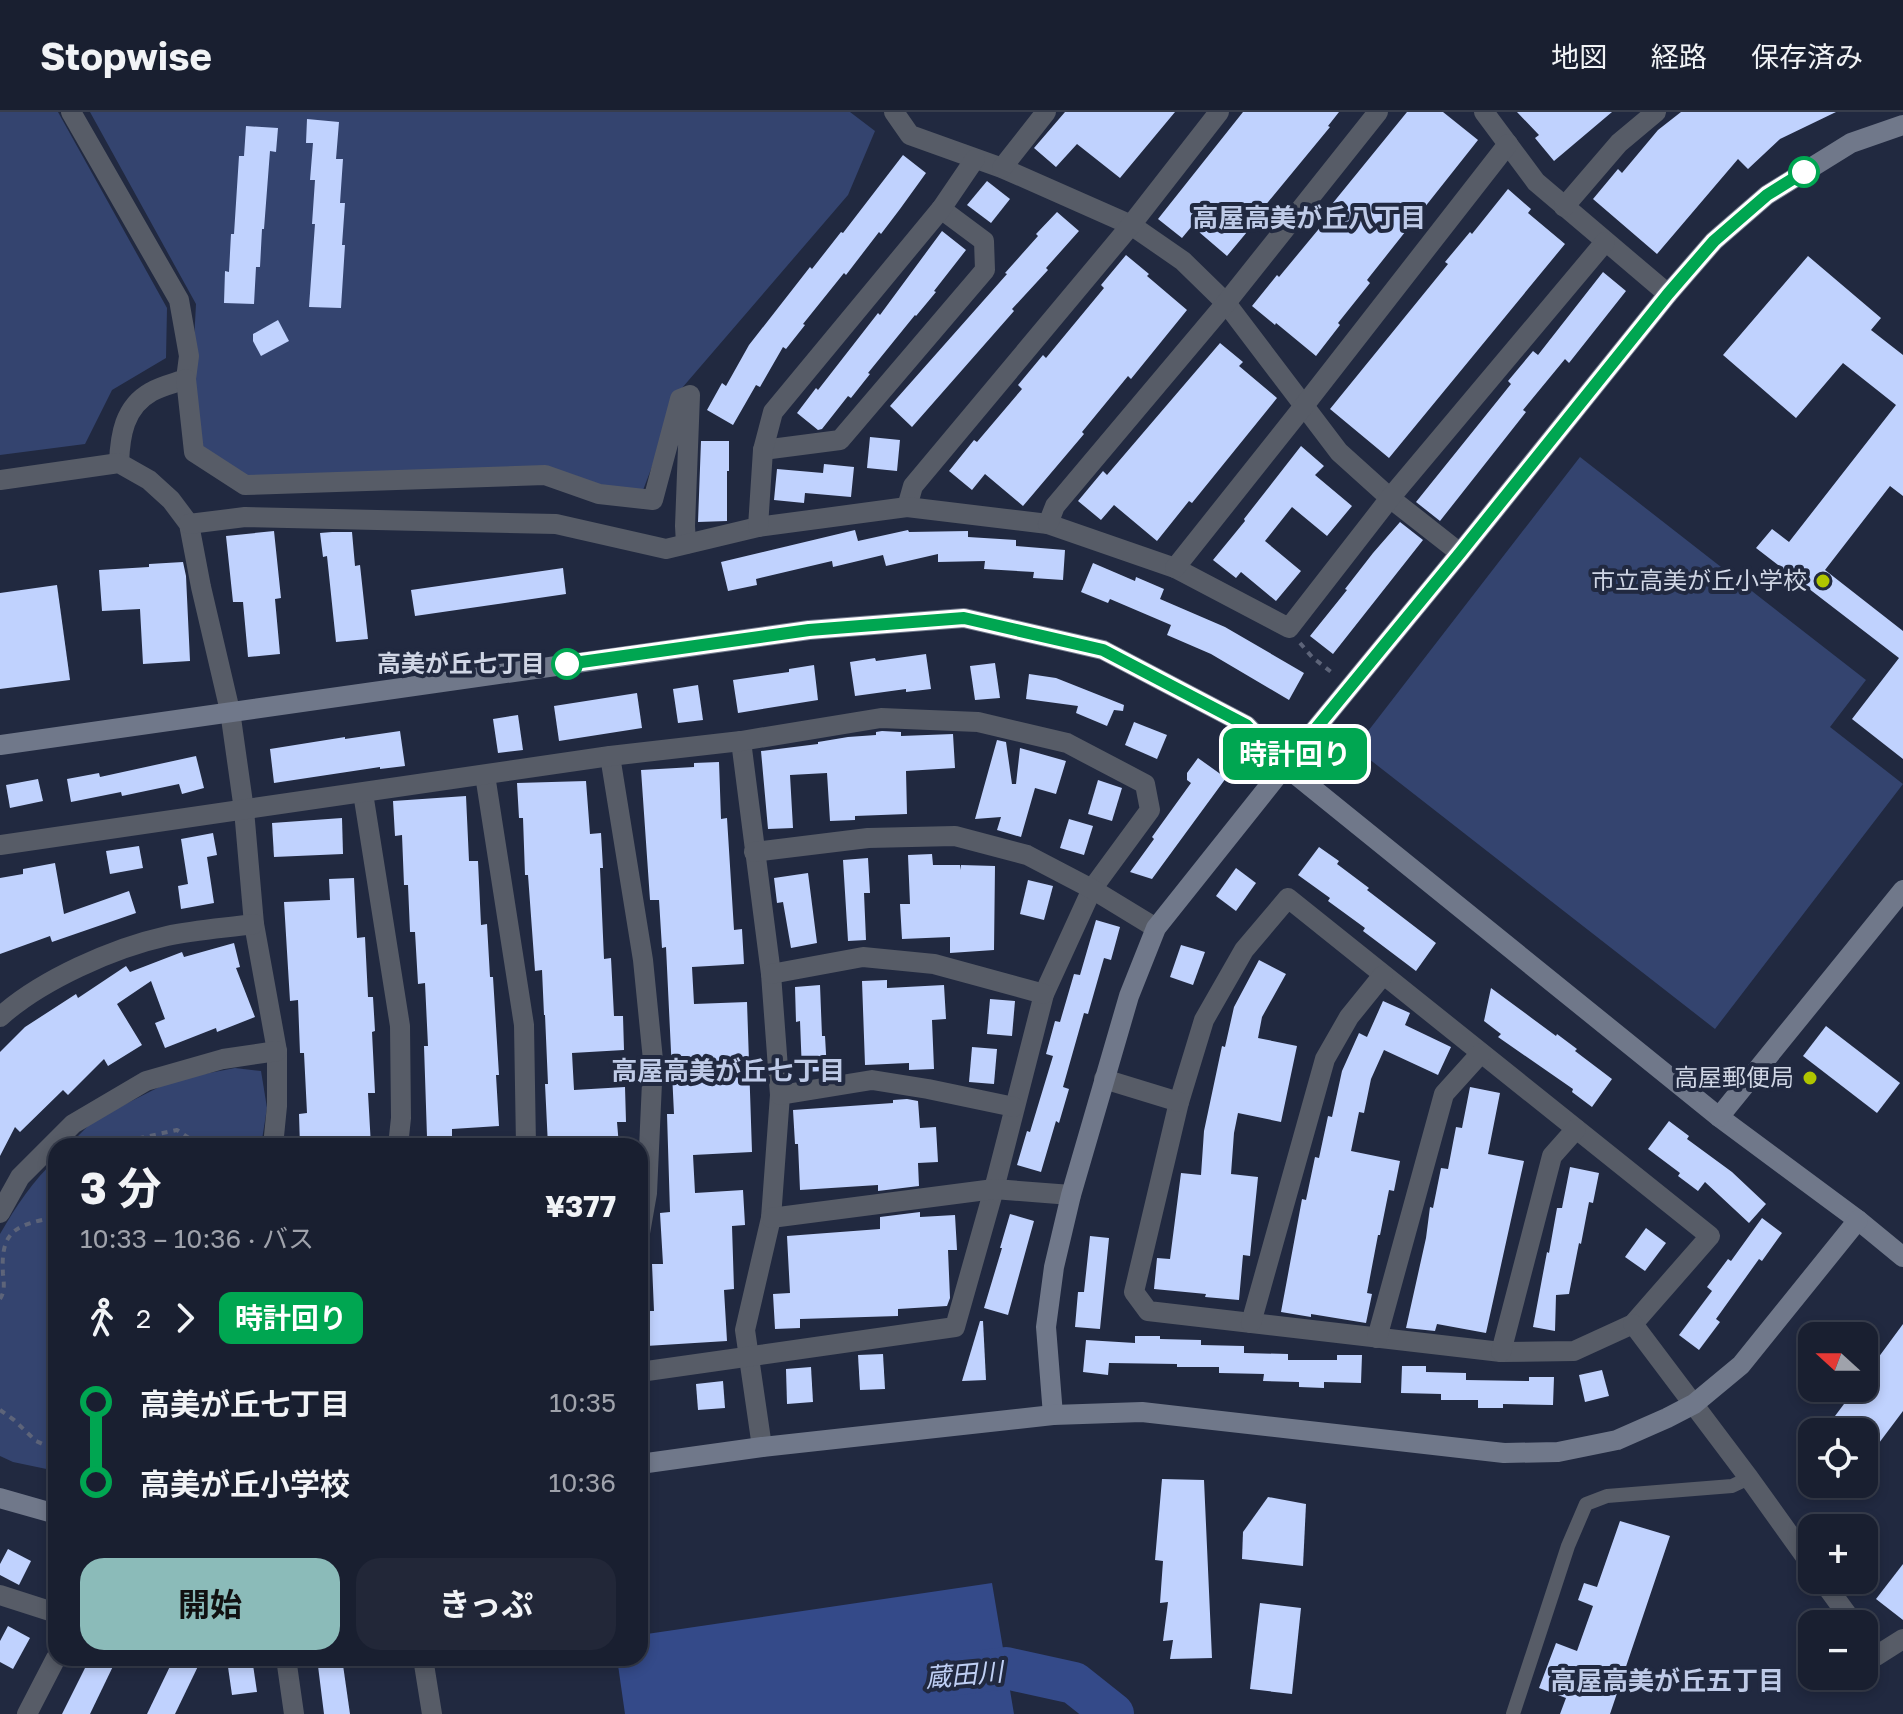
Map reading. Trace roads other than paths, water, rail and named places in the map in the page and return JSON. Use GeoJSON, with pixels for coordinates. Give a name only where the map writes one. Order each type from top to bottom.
{"type":"FeatureCollection","features":[{"type":"Feature","properties":{"kind":"street"},"geometry":{"type":"LineString","coordinates":[[71,112],[179,300],[189,356],[186,379],[194,452],[245,485],[545,475],[599,494],[653,500],[680,399],[690,395],[686,544]]}},
{"type":"Feature","properties":{"kind":"street"},"geometry":{"type":"LineString","coordinates":[[894,112],[910,135],[1002,168],[1131,225],[1183,261],[1226,303],[1339,452],[1390,498],[1460,553]]}},
{"type":"Feature","properties":{"kind":"street"},"geometry":{"type":"LineString","coordinates":[[1002,168],[1046,112]]}},
{"type":"Feature","properties":{"kind":"street"},"geometry":{"type":"LineString","coordinates":[[907,507],[913,486],[1131,225],[1219,112]]}},
{"type":"Feature","properties":{"kind":"street"},"geometry":{"type":"LineString","coordinates":[[1048,524],[1055,506],[1226,303],[1378,112]]}},
{"type":"Feature","properties":{"kind":"street"},"geometry":{"type":"LineString","coordinates":[[1484,112],[1536,182],[1668,294]]}},
{"type":"Feature","properties":{"kind":"street"},"geometry":{"type":"LineString","coordinates":[[1564,207],[1619,143],[1656,112]]}},
{"type":"Feature","properties":{"kind":"street"},"geometry":{"type":"LineString","coordinates":[[1053,1415],[1046,1327],[1054,1267],[1104,1079],[1129,996],[1156,928],[1714,241],[1767,195],[1851,143],[1903,125]]}},
{"type":"Feature","properties":{"kind":"street"},"geometry":{"type":"LineString","coordinates":[[1175,568],[1508,144]]}},
{"type":"Feature","properties":{"kind":"street"},"geometry":{"type":"LineString","coordinates":[[758,527],[763,450],[773,412],[941,209],[975,159]]}},
{"type":"Feature","properties":{"kind":"street"},"geometry":{"type":"LineString","coordinates":[[763,450],[840,440],[985,270],[984,241],[941,209]]}},
{"type":"Feature","properties":{"kind":"street"},"geometry":{"type":"LineString","coordinates":[[189,524],[245,517],[556,524],[666,549],[758,527],[907,507],[1048,524],[1175,568],[1289,628],[1390,498],[1605,242]]}},
{"type":"Feature","properties":{"kind":"street"},"geometry":{"type":"LineString","coordinates":[[119,463],[120,437],[131,410],[150,392],[186,379]]}},
{"type":"Feature","properties":{"kind":"street"},"geometry":{"type":"LineString","coordinates":[[0,480],[119,463],[149,480],[171,500],[189,524],[230,711],[244,810],[254,924],[277,1051],[274,1138]]}},
{"type":"Feature","properties":{"kind":"street"},"geometry":{"type":"LineString","coordinates":[[0,745],[809,630],[964,618],[1103,650],[1246,725],[1285,766],[1719,1117],[1903,1257]]}},
{"type":"Feature","properties":{"kind":"street"},"geometry":{"type":"LineString","coordinates":[[0,845],[610,756],[741,741],[881,718],[978,722],[1067,743],[1145,784],[1150,810],[1092,889],[1044,994],[955,1327],[648,1371]]}},
{"type":"Feature","properties":{"kind":"street"},"geometry":{"type":"LineString","coordinates":[[741,741],[771,974],[780,1095],[771,1218],[745,1330],[762,1447]]}},
{"type":"Feature","properties":{"kind":"street"},"geometry":{"type":"LineString","coordinates":[[610,756],[643,960],[653,1060],[648,1171]]}},
{"type":"Feature","properties":{"kind":"street"},"geometry":{"type":"LineString","coordinates":[[485,775],[524,1025],[526,1138]]}},
{"type":"Feature","properties":{"kind":"street"},"geometry":{"type":"LineString","coordinates":[[363,793],[400,1026],[399,1138]]}},
{"type":"Feature","properties":{"kind":"street"},"geometry":{"type":"LineString","coordinates":[[754,852],[868,838],[955,836],[1027,855],[1092,889],[1156,928]]}},
{"type":"Feature","properties":{"kind":"street"},"geometry":{"type":"LineString","coordinates":[[1719,1117],[1903,890]]}},
{"type":"Feature","properties":{"kind":"street"},"geometry":{"type":"LineString","coordinates":[[1288,898],[1383,975],[1710,1236],[1633,1324],[1574,1351],[1501,1352],[1148,1311],[1134,1292],[1179,1102],[1204,1020],[1244,950],[1288,898]]}},
{"type":"Feature","properties":{"kind":"street"},"geometry":{"type":"LineString","coordinates":[[0,1017],[18,1001],[98,957],[168,936],[254,924]]}},
{"type":"Feature","properties":{"kind":"street"},"geometry":{"type":"LineString","coordinates":[[771,974],[863,957],[934,964],[1044,994]]}},
{"type":"Feature","properties":{"kind":"street"},"geometry":{"type":"LineString","coordinates":[[1251,1323],[1325,1059],[1349,1017],[1383,975]]}},
{"type":"Feature","properties":{"kind":"street"},"geometry":{"type":"LineString","coordinates":[[59,1138],[73,1124],[146,1081],[223,1059],[277,1051]]}},
{"type":"Feature","properties":{"kind":"street"},"geometry":{"type":"LineString","coordinates":[[1377,1338],[1444,1094],[1481,1053]]}},
{"type":"Feature","properties":{"kind":"street"},"geometry":{"type":"LineString","coordinates":[[1104,1079],[1179,1102]]}},
{"type":"Feature","properties":{"kind":"street"},"geometry":{"type":"LineString","coordinates":[[780,1095],[872,1080],[1014,1107]]}},
{"type":"Feature","properties":{"kind":"street"},"geometry":{"type":"LineString","coordinates":[[1501,1352],[1552,1156],[1576,1129]]}},
{"type":"Feature","properties":{"kind":"street"},"geometry":{"type":"LineString","coordinates":[[0,1213],[20,1177],[48,1149]]}},
{"type":"Feature","properties":{"kind":"street"},"geometry":{"type":"LineString","coordinates":[[771,1218],[994,1189],[1071,1195]]}},
{"type":"Feature","properties":{"kind":"street"},"geometry":{"type":"LineString","coordinates":[[648,1463],[1053,1415],[1142,1412],[1504,1453],[1558,1452],[1617,1440],[1694,1404],[1741,1365],[1858,1220]]}},
{"type":"Feature","properties":{"kind":"street"},"geometry":{"type":"LineString","coordinates":[[1633,1324],[1798,1546]]}},
{"type":"Feature","properties":{"kind":"street"},"geometry":{"type":"LineString","coordinates":[[0,1498],[48,1512]]}},
{"type":"Feature","properties":{"kind":"street"},"geometry":{"type":"LineString","coordinates":[[0,1595],[48,1610]]}},
{"type":"Feature","properties":{"kind":"street"},"geometry":{"type":"LineString","coordinates":[[1878,1655],[1903,1639]]}},
{"type":"Feature","properties":{"kind":"street"},"geometry":{"type":"LineString","coordinates":[[27,1714],[52,1666]]}},
{"type":"Feature","properties":{"kind":"street"},"geometry":{"type":"LineString","coordinates":[[287,1666],[294,1714]]}},
{"type":"Feature","properties":{"kind":"street"},"geometry":{"type":"LineString","coordinates":[[424,1666],[432,1714]]}},
{"type":"Feature","properties":{"kind":"lane"},"geometry":{"type":"LineString","coordinates":[[1513,1714],[1568,1546],[1586,1504],[1607,1496],[1732,1486],[1749,1478]]}},
{"type":"Feature","properties":{"kind":"water"},"geometry":{"type":"Polygon","coordinates":[[[992,1583],[1014,1714],[625,1714],[618,1666],[648,1666],[648,1634],[992,1583]]]}},
{"type":"Feature","properties":{"kind":"waterway","name":"蔵田川"},"geometry":{"type":"LineString","coordinates":[[951,1675],[1006,1668],[1074,1683],[1113,1714]]}},
{"type":"Feature","properties":{"kind":"place","name":"市立高美が丘小学校"},"geometry":{"type":"Point","coordinates":[1823,581]}},
{"type":"Feature","properties":{"kind":"place","name":"高美が丘七丁目"},"geometry":{"type":"Point","coordinates":[567,664]}},
{"type":"Feature","properties":{"kind":"place","name":"高屋郵便局"},"geometry":{"type":"Point","coordinates":[1810,1078]}},
{"type":"Feature","properties":{"kind":"district","name":"高屋高美が丘八丁目"},"geometry":{"type":"Point","coordinates":[1309,218]}},
{"type":"Feature","properties":{"kind":"district","name":"高屋高美が丘七丁目"},"geometry":{"type":"Point","coordinates":[728,1071]}},
{"type":"Feature","properties":{"kind":"district","name":"高屋高美が丘五丁目"},"geometry":{"type":"Point","coordinates":[1667,1681]}}]}
